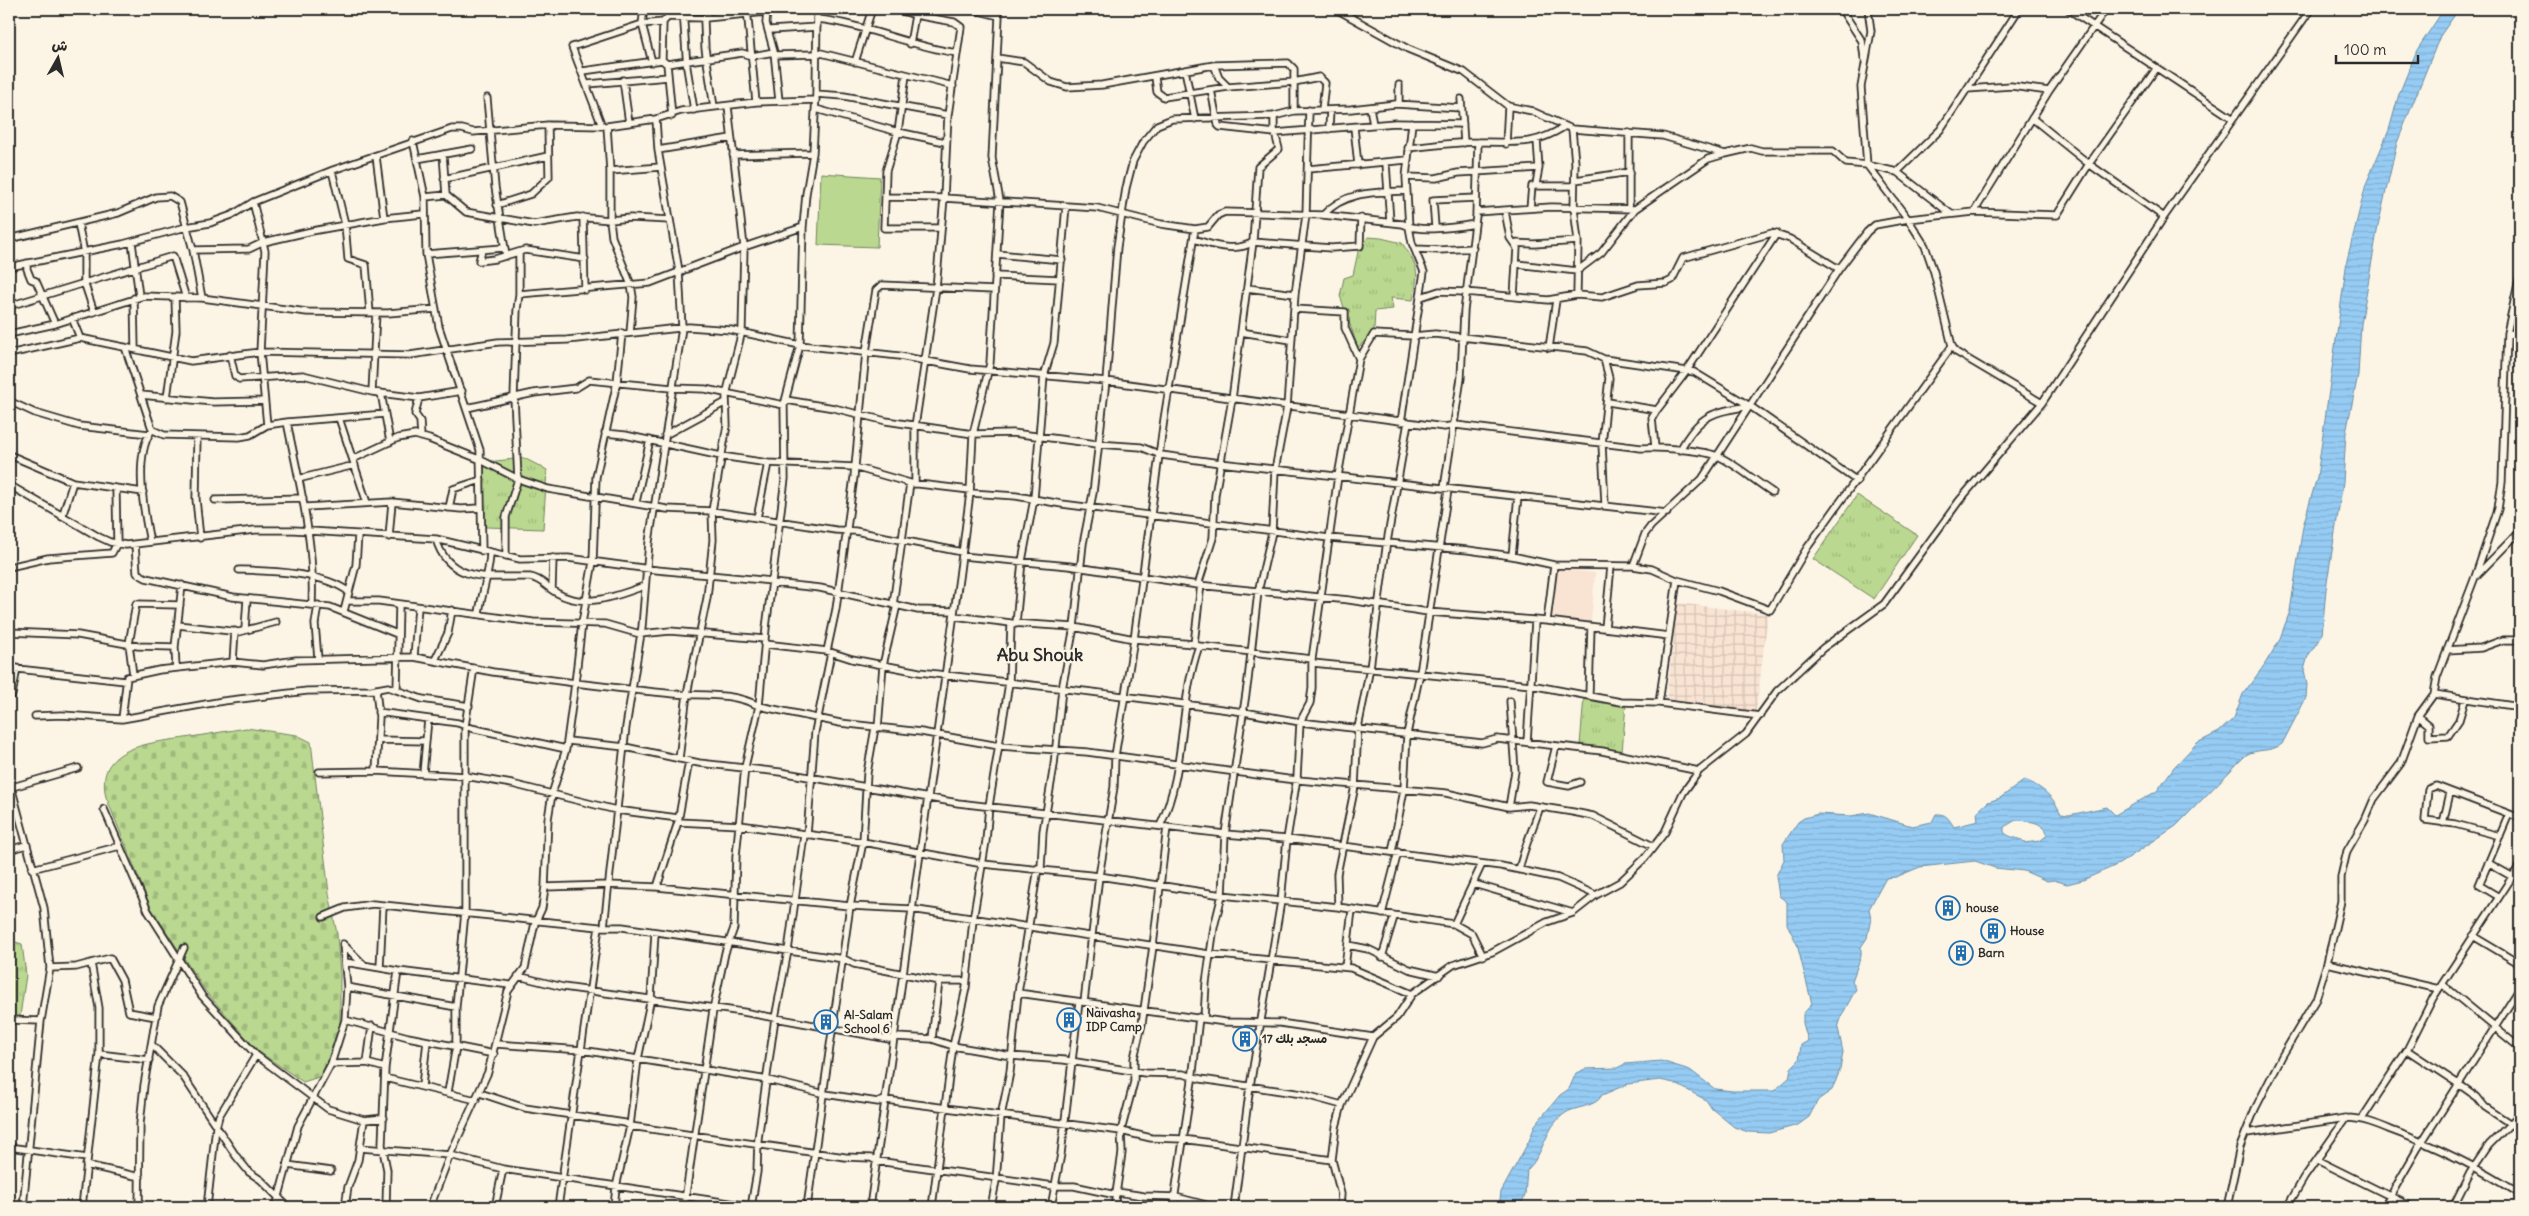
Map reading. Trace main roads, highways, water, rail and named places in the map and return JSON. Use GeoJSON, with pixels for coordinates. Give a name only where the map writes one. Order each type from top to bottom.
{"type":"FeatureCollection","features":[{"type":"Feature","properties":{"kind":"water"},"geometry":{"type":"Polygon","coordinates":[[[2444,9],[2459,9],[2440,36],[2397,143],[2378,226],[2361,324],[2358,375],[2346,433],[2343,482],[2326,589],[2322,635],[2308,656],[2304,670],[2307,684],[2306,698],[2282,744],[2273,749],[2246,755],[2176,826],[2119,864],[2083,880],[2067,884],[2054,880],[2047,881],[2024,871],[1995,868],[1975,861],[1920,867],[1896,877],[1886,878],[1869,909],[1871,918],[1867,938],[1861,947],[1861,956],[1852,981],[1856,989],[1842,1015],[1838,1028],[1843,1052],[1840,1070],[1832,1090],[1818,1100],[1809,1117],[1798,1125],[1769,1133],[1748,1132],[1734,1127],[1712,1109],[1706,1100],[1674,1083],[1660,1080],[1628,1084],[1602,1095],[1590,1105],[1568,1111],[1564,1114],[1548,1133],[1537,1157],[1527,1170],[1525,1195],[1520,1207],[1499,1207],[1501,1192],[1529,1141],[1535,1125],[1560,1095],[1569,1089],[1576,1073],[1585,1069],[1617,1068],[1625,1064],[1661,1061],[1690,1070],[1715,1089],[1733,1091],[1774,1091],[1789,1078],[1791,1068],[1799,1060],[1801,1045],[1808,1041],[1803,1023],[1803,1014],[1812,1004],[1797,944],[1787,924],[1787,902],[1779,896],[1776,876],[1784,860],[1783,844],[1798,822],[1804,818],[1818,814],[1851,816],[1869,813],[1912,826],[1932,822],[1936,814],[1942,814],[1947,817],[1954,827],[1978,821],[1977,812],[1988,802],[2000,798],[2025,780],[2047,793],[2055,802],[2061,814],[2069,815],[2107,807],[2115,815],[2157,791],[2174,767],[2197,743],[2219,732],[2234,718],[2243,694],[2279,641],[2290,611],[2303,526],[2317,477],[2347,260],[2366,184],[2389,130],[2399,94],[2417,50],[2444,9]],[[2016,820],[2004,827],[2004,832],[2009,836],[2019,839],[2024,843],[2040,841],[2046,836],[2047,832],[2044,828],[2034,822],[2016,820]]]}},
{"type":"Feature","properties":{"kind":"place","name":"house"},"geometry":{"type":"Point","coordinates":[1948,908]}},
{"type":"Feature","properties":{"kind":"place","name":"House"},"geometry":{"type":"Point","coordinates":[1993,931]}},
{"type":"Feature","properties":{"kind":"place","name":"Barn"},"geometry":{"type":"Point","coordinates":[1961,953]}},
{"type":"Feature","properties":{"kind":"place","name":"Naivasha IDP Camp"},"geometry":{"type":"Point","coordinates":[1069,1020]}},
{"type":"Feature","properties":{"kind":"place","name":"Al-Salam School 6"},"geometry":{"type":"Point","coordinates":[826,1022]}},
{"type":"Feature","properties":{"kind":"place","name":"مسجد بلك 17"},"geometry":{"type":"Point","coordinates":[1245,1039]}},
{"type":"Feature","properties":{"kind":"district","name":"Abu Shouk"},"geometry":{"type":"Point","coordinates":[1040,655]}}]}
